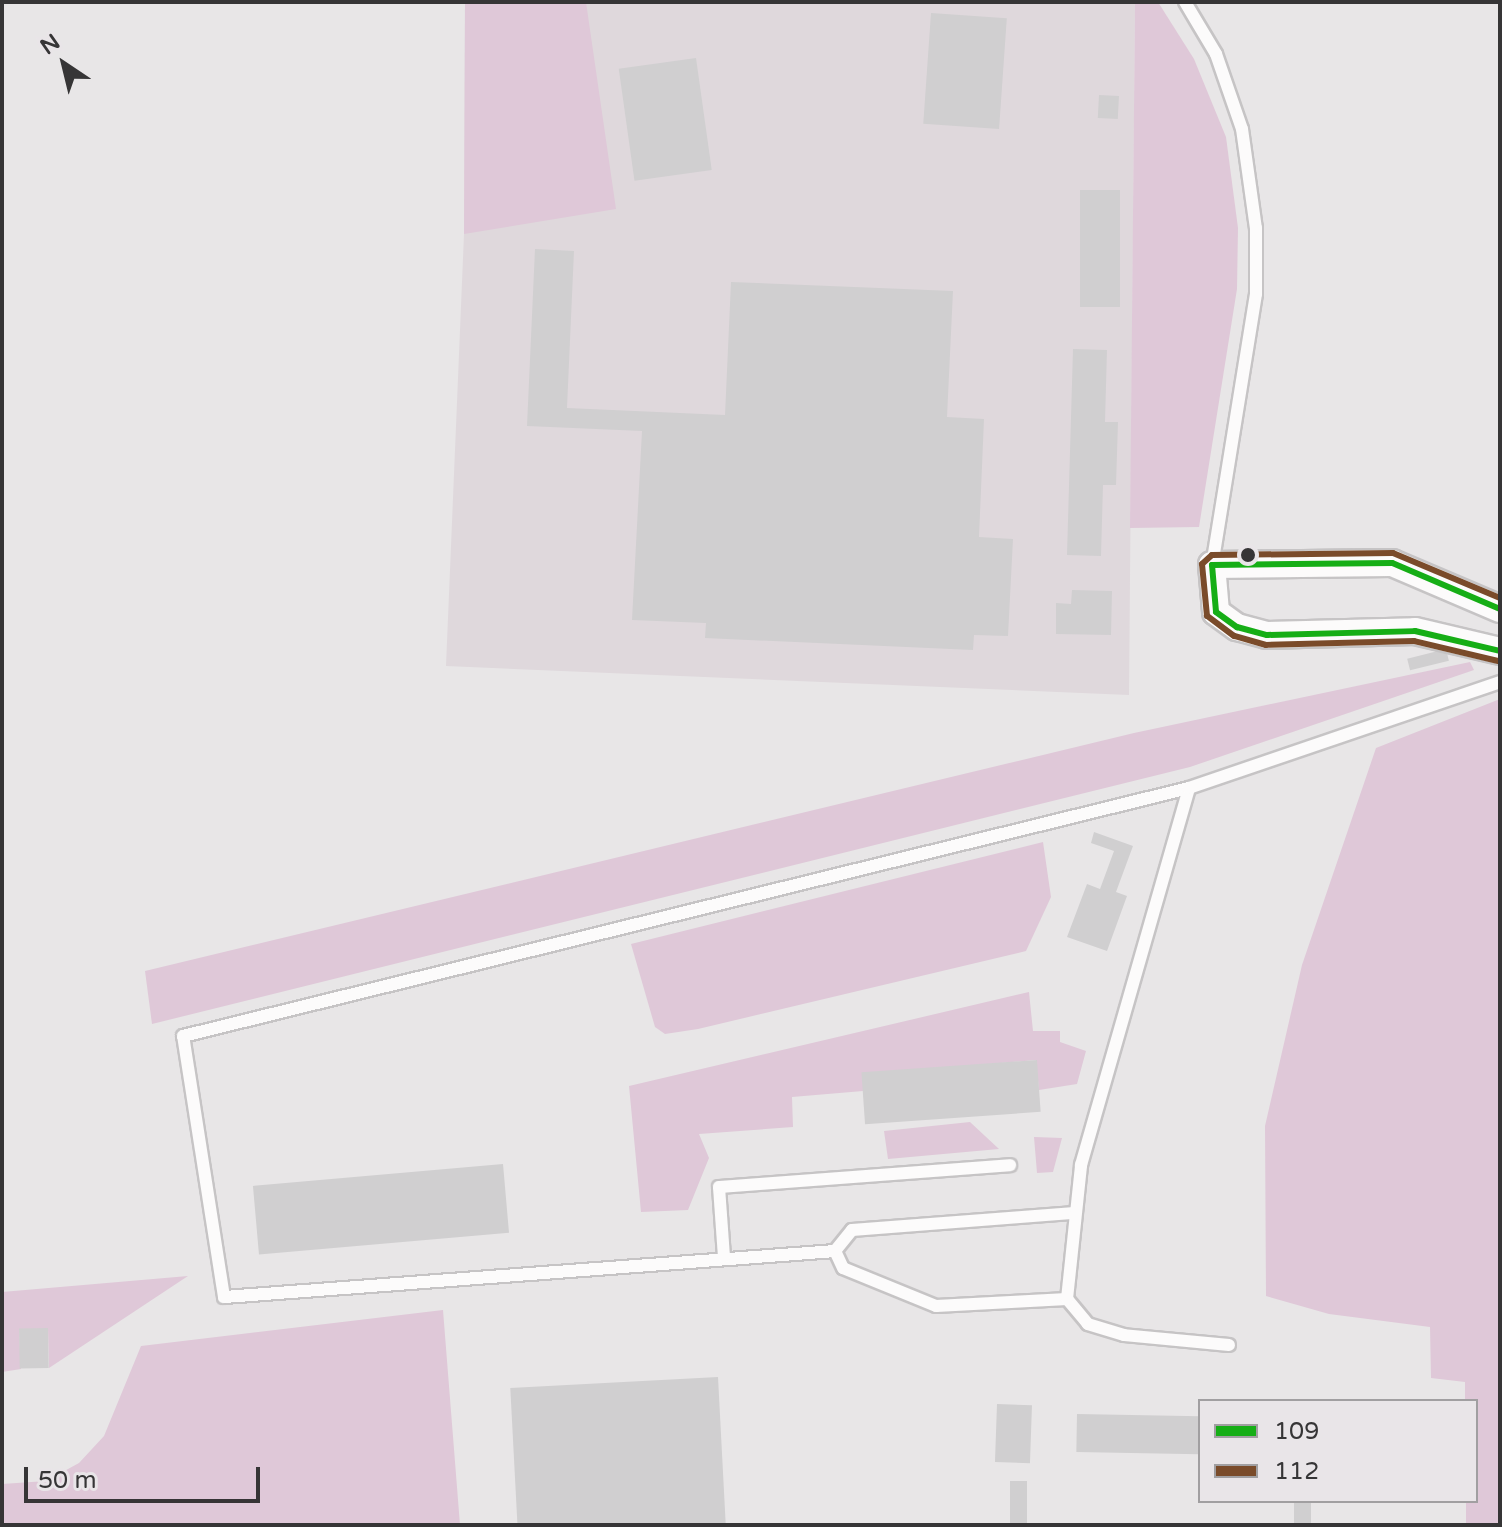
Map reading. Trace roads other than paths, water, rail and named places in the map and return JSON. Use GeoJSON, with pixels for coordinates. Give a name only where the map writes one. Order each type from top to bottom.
{"type":"FeatureCollection","features":[{"type":"Feature","properties":{"kind":"street"},"geometry":{"type":"LineString","coordinates":[[1500,609],[1392,563],[1212,565],[1216,612],[1237,627],[1267,635],[1415,631],[1500,651]]}},
{"type":"Feature","properties":{"kind":"lane"},"geometry":{"type":"LineString","coordinates":[[1185,2],[1216,54],[1242,129],[1256,228],[1256,294],[1212,565]]}},
{"type":"Feature","properties":{"kind":"lane"},"geometry":{"type":"LineString","coordinates":[[1480,687],[1500,672]]}},
{"type":"Feature","properties":{"kind":"lane"},"geometry":{"type":"LineString","coordinates":[[1071,1213],[852,1230],[835,1251],[224,1297],[183,1036],[1189,788],[1500,682]]}},
{"type":"Feature","properties":{"kind":"lane"},"geometry":{"type":"LineString","coordinates":[[1189,788],[1071,1213],[1067,1299],[1088,1324],[1124,1335],[1229,1345]]}},
{"type":"Feature","properties":{"kind":"lane"},"geometry":{"type":"LineString","coordinates":[[724,1257],[719,1187],[1010,1165]]}},
{"type":"Feature","properties":{"kind":"lane"},"geometry":{"type":"LineString","coordinates":[[835,1251],[843,1268],[936,1306],[1067,1299]]}}]}
